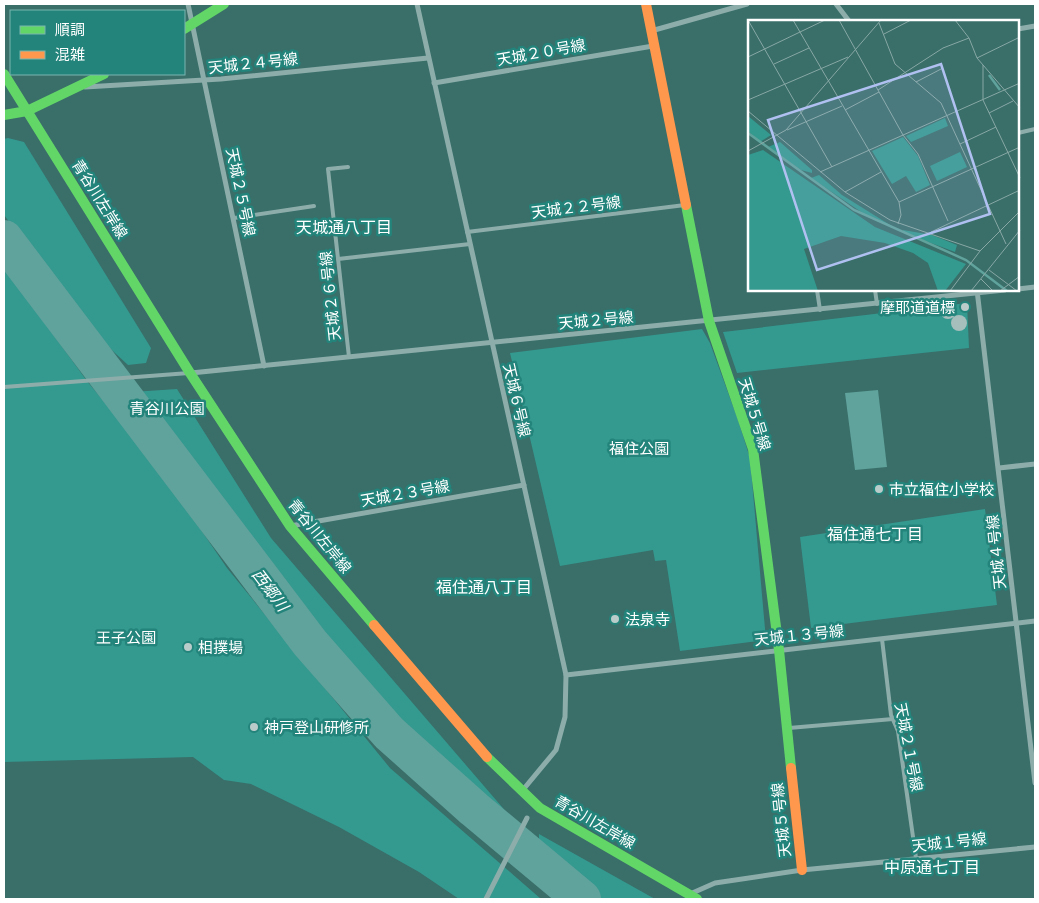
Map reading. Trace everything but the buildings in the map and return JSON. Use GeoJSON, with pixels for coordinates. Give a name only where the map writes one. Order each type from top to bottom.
{"type":"FeatureCollection","features":[{"type":"Feature","properties":{"kind":"street","name":"天城２５号線"},"geometry":{"type":"LineString","coordinates":[[188,4],[188,27],[206,80],[264,366]]}},
{"type":"Feature","properties":{"kind":"street"},"geometry":{"type":"LineString","coordinates":[[188,27],[224,4]]}},
{"type":"Feature","properties":{"kind":"street","name":"天城６号線"},"geometry":{"type":"LineString","coordinates":[[417,4],[566,676],[566,717],[556,750],[521,791]]}},
{"type":"Feature","properties":{"kind":"street","name":"天城５号線"},"geometry":{"type":"LineString","coordinates":[[646,4],[709,321],[753,449],[779,650],[802,870]]}},
{"type":"Feature","properties":{"kind":"street"},"geometry":{"type":"LineString","coordinates":[[651,31],[747,4]]}},
{"type":"Feature","properties":{"kind":"street"},"geometry":{"type":"LineString","coordinates":[[836,4],[847,20]]}},
{"type":"Feature","properties":{"kind":"street"},"geometry":{"type":"LineString","coordinates":[[1019,29],[1035,26]]}},
{"type":"Feature","properties":{"kind":"street","name":"天城２０号線"},"geometry":{"type":"LineString","coordinates":[[434,83],[653,46]]}},
{"type":"Feature","properties":{"kind":"street","name":"天城２４号線"},"geometry":{"type":"LineString","coordinates":[[80,88],[206,80],[428,58]]}},
{"type":"Feature","properties":{"kind":"street","name":"青谷川左岸線"},"geometry":{"type":"LineString","coordinates":[[4,74],[190,373],[290,526],[489,760],[521,791],[556,819],[693,897]]}},
{"type":"Feature","properties":{"kind":"street"},"geometry":{"type":"LineString","coordinates":[[4,114],[27,111],[80,88],[102,75]]}},
{"type":"Feature","properties":{"kind":"street"},"geometry":{"type":"LineString","coordinates":[[1019,288],[1035,287]]}},
{"type":"Feature","properties":{"kind":"street","name":"天城２号線"},"geometry":{"type":"LineString","coordinates":[[190,373],[991,291]]}},
{"type":"Feature","properties":{"kind":"street","name":"天城４号線"},"geometry":{"type":"LineString","coordinates":[[977,292],[1035,783]]}},
{"type":"Feature","properties":{"kind":"street"},"geometry":{"type":"LineString","coordinates":[[999,468],[1035,464]]}},
{"type":"Feature","properties":{"kind":"street","name":"天城２３号線"},"geometry":{"type":"LineString","coordinates":[[290,526],[524,485]]}},
{"type":"Feature","properties":{"kind":"street","name":"天城１３号線"},"geometry":{"type":"LineString","coordinates":[[566,676],[1035,621]]}},
{"type":"Feature","properties":{"kind":"street"},"geometry":{"type":"LineString","coordinates":[[486,899],[527,818]]}},
{"type":"Feature","properties":{"kind":"street","name":"天城１号線"},"geometry":{"type":"LineString","coordinates":[[693,897],[715,883],[802,870],[1035,846]]}},
{"type":"Feature","properties":{"kind":"lane"},"geometry":{"type":"LineString","coordinates":[[1019,133],[1035,129]]}},
{"type":"Feature","properties":{"kind":"lane","name":"天城２６号線"},"geometry":{"type":"LineString","coordinates":[[348,168],[328,169],[348,357]]}},
{"type":"Feature","properties":{"kind":"lane","name":"天城２２号線"},"geometry":{"type":"LineString","coordinates":[[467,232],[687,205]]}},
{"type":"Feature","properties":{"kind":"lane"},"geometry":{"type":"LineString","coordinates":[[234,218],[314,206]]}},
{"type":"Feature","properties":{"kind":"lane"},"geometry":{"type":"LineString","coordinates":[[338,258],[470,244]]}},
{"type":"Feature","properties":{"kind":"lane"},"geometry":{"type":"LineString","coordinates":[[817,291],[820,310]]}},
{"type":"Feature","properties":{"kind":"lane"},"geometry":{"type":"LineString","coordinates":[[875,291],[877,304]]}},
{"type":"Feature","properties":{"kind":"lane"},"geometry":{"type":"LineString","coordinates":[[4,387],[190,373]]}},
{"type":"Feature","properties":{"kind":"lane","name":"天城２１号線"},"geometry":{"type":"LineString","coordinates":[[882,639],[893,719],[898,731],[916,858]]}},
{"type":"Feature","properties":{"kind":"lane"},"geometry":{"type":"LineString","coordinates":[[787,728],[893,719]]}},
{"type":"Feature","properties":{"kind":"green space","name":"青谷川公園"},"geometry":{"type":"Polygon","coordinates":[[[8,138],[24,142],[151,348],[146,363],[128,365],[91,331],[4,215],[4,139],[8,138]]]}},
{"type":"Feature","properties":{"kind":"green space","name":"王子公園"},"geometry":{"type":"Polygon","coordinates":[[[4,267],[87,381],[160,470],[227,568],[390,768],[541,899],[459,899],[419,872],[339,827],[251,784],[224,780],[193,757],[4,762],[4,267]]]}},
{"type":"Feature","properties":{"kind":"green space"},"geometry":{"type":"Polygon","coordinates":[[[967,303],[969,348],[737,373],[723,332],[967,303]]]}},
{"type":"Feature","properties":{"kind":"green space","name":"福住公園"},"geometry":{"type":"Polygon","coordinates":[[[702,329],[710,343],[750,458],[766,640],[680,651],[666,560],[655,561],[653,550],[560,566],[510,353],[702,329]]]}},
{"type":"Feature","properties":{"kind":"green space","name":"青谷川公園"},"geometry":{"type":"Polygon","coordinates":[[[177,389],[271,538],[514,821],[511,825],[382,714],[252,556],[132,392],[177,389]]]}},
{"type":"Feature","properties":{"kind":"green space"},"geometry":{"type":"Polygon","coordinates":[[[985,509],[997,605],[811,628],[800,537],[985,509]]]}},
{"type":"Feature","properties":{"kind":"green space"},"geometry":{"type":"Polygon","coordinates":[[[539,834],[655,899],[595,899],[539,856],[539,834]]]}},
{"type":"Feature","properties":{"kind":"water"},"geometry":{"type":"Polygon","coordinates":[[[878,390],[887,467],[855,470],[845,393],[878,390]]]}},
{"type":"Feature","properties":{"kind":"waterway","name":"西郷川"},"geometry":{"type":"LineString","coordinates":[[4,239],[310,643],[389,733],[474,809],[582,899]]}},
{"type":"Feature","properties":{"kind":"traffic: fast"},"geometry":{"type":"LineString","coordinates":[[185,28],[224,4]]}},
{"type":"Feature","properties":{"kind":"traffic: fast"},"geometry":{"type":"LineString","coordinates":[[4,74],[190,373],[290,526],[374,625]]}},
{"type":"Feature","properties":{"kind":"traffic: fast"},"geometry":{"type":"LineString","coordinates":[[4,115],[27,111],[102,75]]}},
{"type":"Feature","properties":{"kind":"traffic: fast"},"geometry":{"type":"LineString","coordinates":[[686,205],[709,321],[753,449],[779,650],[791,768]]}},
{"type":"Feature","properties":{"kind":"traffic: fast"},"geometry":{"type":"LineString","coordinates":[[487,757],[540,808],[697,899]]}},
{"type":"Feature","properties":{"kind":"traffic: slow"},"geometry":{"type":"LineString","coordinates":[[646,4],[686,205]]}},
{"type":"Feature","properties":{"kind":"traffic: slow"},"geometry":{"type":"LineString","coordinates":[[374,625],[487,757]]}},
{"type":"Feature","properties":{"kind":"traffic: slow"},"geometry":{"type":"LineString","coordinates":[[791,768],[802,870]]}},
{"type":"Feature","properties":{"kind":"place","name":"摩耶道道標"},"geometry":{"type":"Point","coordinates":[965,307]}},
{"type":"Feature","properties":{"kind":"place","name":"市立福住小学校"},"geometry":{"type":"Point","coordinates":[879,489]}},
{"type":"Feature","properties":{"kind":"place","name":"法泉寺"},"geometry":{"type":"Point","coordinates":[615,619]}},
{"type":"Feature","properties":{"kind":"place","name":"相撲場"},"geometry":{"type":"Point","coordinates":[188,647]}},
{"type":"Feature","properties":{"kind":"place","name":"神戸登山研修所"},"geometry":{"type":"Point","coordinates":[254,727]}},
{"type":"Feature","properties":{"kind":"district","name":"天城通八丁目"},"geometry":{"type":"Point","coordinates":[344,227]}},
{"type":"Feature","properties":{"kind":"district","name":"福住通七丁目"},"geometry":{"type":"Point","coordinates":[875,534]}},
{"type":"Feature","properties":{"kind":"district","name":"福住通八丁目"},"geometry":{"type":"Point","coordinates":[484,587]}},
{"type":"Feature","properties":{"kind":"district","name":"中原通七丁目"},"geometry":{"type":"Point","coordinates":[932,867]}}]}
